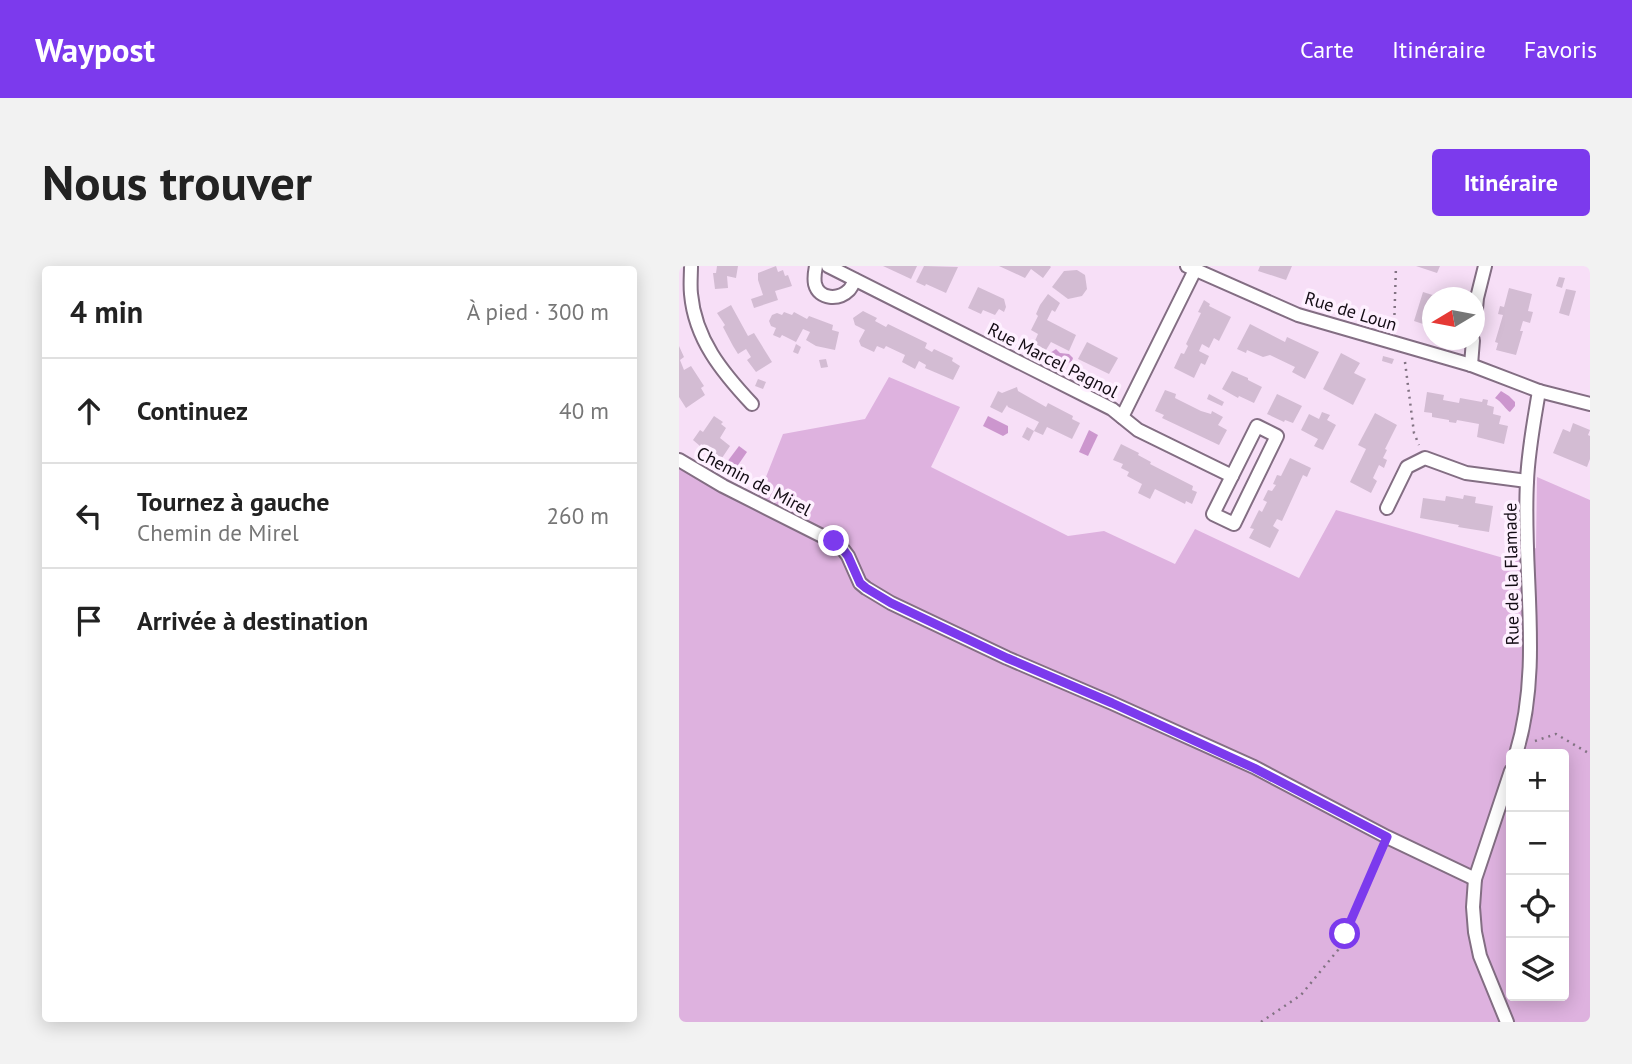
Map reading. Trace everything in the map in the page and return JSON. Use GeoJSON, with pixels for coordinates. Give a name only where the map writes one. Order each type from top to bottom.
{"type":"FeatureCollection","features":[{"type":"Feature","properties":{"kind":"street"},"geometry":{"type":"LineString","coordinates":[[691,266],[691,294],[705,345],[718,366],[752,404]]}},
{"type":"Feature","properties":{"kind":"street"},"geometry":{"type":"LineString","coordinates":[[816,266],[815,284],[824,296],[842,295],[850,289],[855,280]]}},
{"type":"Feature","properties":{"kind":"street","name":"Rue Marcel Pagnol"},"geometry":{"type":"LineString","coordinates":[[828,266],[1112,409],[1138,430],[1232,477]]}},
{"type":"Feature","properties":{"kind":"street"},"geometry":{"type":"LineString","coordinates":[[1480,287],[1485,266]]}},
{"type":"Feature","properties":{"kind":"street"},"geometry":{"type":"LineString","coordinates":[[1122,417],[1191,268]]}},
{"type":"Feature","properties":{"kind":"street","name":"Rue de Loun"},"geometry":{"type":"LineString","coordinates":[[1191,268],[1298,315],[1471,365],[1539,391],[1590,404]]}},
{"type":"Feature","properties":{"kind":"street"},"geometry":{"type":"LineString","coordinates":[[1471,365],[1472,350]]}},
{"type":"Feature","properties":{"kind":"street","name":"Rue de la Flamade"},"geometry":{"type":"LineString","coordinates":[[1518,749],[1524,725],[1531,664],[1527,481],[1539,391]]}},
{"type":"Feature","properties":{"kind":"street"},"geometry":{"type":"LineString","coordinates":[[1257,426],[1277,436],[1234,524],[1213,514],[1232,477],[1257,426]]}},
{"type":"Feature","properties":{"kind":"street"},"geometry":{"type":"LineString","coordinates":[[1387,508],[1407,467],[1425,458],[1466,473],[1527,481]]}},
{"type":"Feature","properties":{"kind":"street","name":"Chemin de Mirel"},"geometry":{"type":"LineString","coordinates":[[679,460],[723,486],[834,541],[848,556],[860,583],[891,603],[1254,768],[1475,879]]}},
{"type":"Feature","properties":{"kind":"street"},"geometry":{"type":"LineString","coordinates":[[1506,786],[1475,879],[1473,907],[1480,956],[1507,1022]]}},
{"type":"Feature","properties":{"kind":"path"},"geometry":{"type":"LineString","coordinates":[[1396,266],[1398,344],[1414,433],[1425,458]]}},
{"type":"Feature","properties":{"kind":"path"},"geometry":{"type":"LineString","coordinates":[[1520,749],[1556,734],[1590,754]]}},
{"type":"Feature","properties":{"kind":"path"},"geometry":{"type":"LineString","coordinates":[[1261,1022],[1301,995],[1338,950],[1387,837]]}},
{"type":"Feature","properties":{"kind":"shaded area"},"geometry":{"type":"Polygon","coordinates":[[[1056,349],[1060,353],[1069,354],[1073,358],[1072,361],[1065,365],[1052,360],[1050,353],[1056,349]]]}},
{"type":"Feature","properties":{"kind":"shaded area"},"geometry":{"type":"Polygon","coordinates":[[[889,377],[960,407],[931,467],[1068,536],[1104,531],[1175,564],[1195,529],[1299,578],[1336,510],[1507,559],[1536,548],[1537,477],[1590,500],[1590,1022],[679,1022],[679,468],[726,490],[758,497],[783,434],[865,419],[889,377]]]}},
{"type":"Feature","properties":{"kind":"shaded area"},"geometry":{"type":"Polygon","coordinates":[[[1501,391],[1515,402],[1510,412],[1495,398],[1501,391]]]}},
{"type":"Feature","properties":{"kind":"shaded area"},"geometry":{"type":"Polygon","coordinates":[[[988,416],[1008,426],[1008,433],[1003,436],[983,426],[988,416]]]}},
{"type":"Feature","properties":{"kind":"shaded area"},"geometry":{"type":"Polygon","coordinates":[[[1089,430],[1098,435],[1088,456],[1079,452],[1089,430]]]}},
{"type":"Feature","properties":{"kind":"shaded area"},"geometry":{"type":"Polygon","coordinates":[[[739,446],[747,452],[736,468],[727,462],[739,446]]]}},
{"type":"Feature","properties":{"kind":"building"},"geometry":{"type":"Polygon","coordinates":[[[717,266],[738,266],[736,278],[727,276],[728,288],[715,289],[713,273],[716,273],[717,266]]]}},
{"type":"Feature","properties":{"kind":"building"},"geometry":{"type":"Polygon","coordinates":[[[776,266],[778,272],[783,270],[785,276],[788,275],[792,286],[775,291],[778,300],[754,308],[751,299],[763,295],[758,273],[776,266]]]}},
{"type":"Feature","properties":{"kind":"building"},"geometry":{"type":"Polygon","coordinates":[[[883,266],[917,266],[911,279],[883,266]]]}},
{"type":"Feature","properties":{"kind":"building"},"geometry":{"type":"Polygon","coordinates":[[[924,266],[958,267],[946,293],[916,282],[924,266]]]}},
{"type":"Feature","properties":{"kind":"building"},"geometry":{"type":"Polygon","coordinates":[[[999,266],[1051,267],[1043,278],[1031,269],[1025,278],[999,266]]]}},
{"type":"Feature","properties":{"kind":"building"},"geometry":{"type":"Polygon","coordinates":[[[1260,266],[1292,266],[1286,280],[1258,271],[1260,266]]]}},
{"type":"Feature","properties":{"kind":"building"},"geometry":{"type":"Polygon","coordinates":[[[1416,266],[1440,266],[1437,273],[1416,266]]]}},
{"type":"Feature","properties":{"kind":"building"},"geometry":{"type":"Polygon","coordinates":[[[1077,270],[1085,275],[1087,289],[1082,296],[1068,299],[1052,287],[1064,271],[1077,270]]]}},
{"type":"Feature","properties":{"kind":"building"},"geometry":{"type":"Polygon","coordinates":[[[1559,277],[1565,278],[1562,288],[1556,286],[1559,277]]]}},
{"type":"Feature","properties":{"kind":"building"},"geometry":{"type":"Polygon","coordinates":[[[978,287],[1004,299],[1004,312],[999,309],[995,315],[983,310],[981,314],[968,308],[978,287]]]}},
{"type":"Feature","properties":{"kind":"building"},"geometry":{"type":"Polygon","coordinates":[[[1509,288],[1532,294],[1528,311],[1533,312],[1530,323],[1523,321],[1516,355],[1496,350],[1498,343],[1495,342],[1503,315],[1498,314],[1500,306],[1504,307],[1509,288]]]}},
{"type":"Feature","properties":{"kind":"building"},"geometry":{"type":"Polygon","coordinates":[[[1566,289],[1576,291],[1569,316],[1559,313],[1566,289]]]}},
{"type":"Feature","properties":{"kind":"building"},"geometry":{"type":"Polygon","coordinates":[[[1048,294],[1060,303],[1055,312],[1052,310],[1047,320],[1076,335],[1069,351],[1051,342],[1046,350],[1034,343],[1038,334],[1031,330],[1040,305],[1048,294]]]}},
{"type":"Feature","properties":{"kind":"building"},"geometry":{"type":"Polygon","coordinates":[[[1422,295],[1422,324],[1414,321],[1422,295]]]}},
{"type":"Feature","properties":{"kind":"building"},"geometry":{"type":"Polygon","coordinates":[[[1204,300],[1209,306],[1231,317],[1219,341],[1214,338],[1209,348],[1202,344],[1199,351],[1209,356],[1205,365],[1201,363],[1194,378],[1174,368],[1181,353],[1184,354],[1188,346],[1186,344],[1201,313],[1198,312],[1204,300]]]}},
{"type":"Feature","properties":{"kind":"building"},"geometry":{"type":"Polygon","coordinates":[[[731,305],[748,336],[754,333],[772,362],[756,372],[747,360],[751,357],[746,349],[738,354],[717,313],[731,305]]]}},
{"type":"Feature","properties":{"kind":"building"},"geometry":{"type":"Polygon","coordinates":[[[863,311],[877,318],[875,321],[886,327],[888,324],[927,343],[925,348],[932,352],[934,349],[953,358],[952,361],[960,366],[953,380],[925,368],[926,365],[919,361],[915,369],[902,362],[905,355],[886,346],[884,349],[877,346],[874,352],[861,346],[859,341],[865,330],[855,325],[853,318],[863,311]]]}},
{"type":"Feature","properties":{"kind":"building"},"geometry":{"type":"Polygon","coordinates":[[[784,312],[792,315],[794,312],[807,319],[809,316],[833,325],[832,330],[839,332],[835,350],[816,346],[806,340],[810,332],[803,329],[796,342],[782,335],[780,338],[773,335],[776,328],[771,326],[769,321],[772,315],[782,315],[784,312]]]}},
{"type":"Feature","properties":{"kind":"building"},"geometry":{"type":"Polygon","coordinates":[[[1250,324],[1285,342],[1287,337],[1319,352],[1305,379],[1292,372],[1295,367],[1270,355],[1263,357],[1237,349],[1250,324]]]}},
{"type":"Feature","properties":{"kind":"building"},"geometry":{"type":"Polygon","coordinates":[[[1087,342],[1118,358],[1109,374],[1078,359],[1087,342]]]}},
{"type":"Feature","properties":{"kind":"building"},"geometry":{"type":"Polygon","coordinates":[[[796,344],[801,347],[798,354],[793,352],[796,344]]]}},
{"type":"Feature","properties":{"kind":"building"},"geometry":{"type":"Polygon","coordinates":[[[679,346],[684,357],[680,360],[684,370],[691,366],[704,386],[701,388],[705,395],[686,408],[679,397],[679,346]]]}},
{"type":"Feature","properties":{"kind":"building"},"geometry":{"type":"Polygon","coordinates":[[[1341,353],[1360,363],[1354,373],[1366,379],[1353,405],[1323,389],[1341,353]]]}},
{"type":"Feature","properties":{"kind":"building"},"geometry":{"type":"Polygon","coordinates":[[[1383,356],[1394,359],[1392,364],[1382,361],[1383,356]]]}},
{"type":"Feature","properties":{"kind":"building"},"geometry":{"type":"Polygon","coordinates":[[[826,359],[828,367],[821,368],[819,360],[826,359]]]}},
{"type":"Feature","properties":{"kind":"building"},"geometry":{"type":"Polygon","coordinates":[[[1232,371],[1262,387],[1254,403],[1222,389],[1232,371]]]}},
{"type":"Feature","properties":{"kind":"building"},"geometry":{"type":"Polygon","coordinates":[[[758,379],[766,382],[763,389],[755,386],[758,379]]]}},
{"type":"Feature","properties":{"kind":"building"},"geometry":{"type":"Polygon","coordinates":[[[1017,387],[1018,391],[1046,407],[1048,403],[1073,416],[1072,419],[1080,423],[1072,439],[1047,427],[1043,435],[1034,431],[1039,422],[1007,405],[1002,413],[990,407],[998,391],[1002,393],[1017,387]]]}},
{"type":"Feature","properties":{"kind":"building"},"geometry":{"type":"Polygon","coordinates":[[[1165,390],[1201,411],[1211,414],[1212,411],[1223,417],[1218,425],[1227,430],[1219,445],[1162,418],[1164,415],[1155,411],[1165,390]]]}},
{"type":"Feature","properties":{"kind":"building"},"geometry":{"type":"Polygon","coordinates":[[[1427,392],[1444,395],[1443,400],[1459,403],[1460,398],[1482,402],[1483,399],[1488,400],[1487,405],[1494,407],[1493,414],[1501,416],[1499,424],[1508,426],[1504,444],[1477,437],[1479,424],[1457,420],[1456,423],[1449,422],[1424,412],[1427,392]]]}},
{"type":"Feature","properties":{"kind":"building"},"geometry":{"type":"Polygon","coordinates":[[[1209,394],[1224,402],[1222,406],[1207,399],[1209,394]]]}},
{"type":"Feature","properties":{"kind":"building"},"geometry":{"type":"Polygon","coordinates":[[[1277,394],[1302,406],[1293,423],[1267,414],[1277,394]]]}},
{"type":"Feature","properties":{"kind":"building"},"geometry":{"type":"Polygon","coordinates":[[[1322,412],[1330,415],[1327,420],[1336,425],[1323,450],[1314,446],[1318,439],[1301,430],[1309,414],[1319,419],[1322,412]]]}},
{"type":"Feature","properties":{"kind":"building"},"geometry":{"type":"Polygon","coordinates":[[[1375,413],[1397,425],[1385,449],[1387,450],[1383,458],[1387,460],[1384,468],[1379,465],[1373,478],[1377,481],[1371,493],[1350,482],[1366,449],[1358,445],[1375,413]]]}},
{"type":"Feature","properties":{"kind":"building"},"geometry":{"type":"Polygon","coordinates":[[[714,416],[723,422],[721,424],[726,428],[720,438],[730,446],[722,458],[693,440],[700,430],[703,432],[714,416]]]}},
{"type":"Feature","properties":{"kind":"building"},"geometry":{"type":"Polygon","coordinates":[[[1573,423],[1590,430],[1590,459],[1587,467],[1553,453],[1563,429],[1570,432],[1573,423]]]}},
{"type":"Feature","properties":{"kind":"building"},"geometry":{"type":"Polygon","coordinates":[[[1027,427],[1034,431],[1029,441],[1022,437],[1027,427]]]}},
{"type":"Feature","properties":{"kind":"building"},"geometry":{"type":"Polygon","coordinates":[[[1121,444],[1139,453],[1138,455],[1151,462],[1150,464],[1193,486],[1192,490],[1197,492],[1192,504],[1186,501],[1185,504],[1155,489],[1150,499],[1138,493],[1142,484],[1127,476],[1129,472],[1121,468],[1123,464],[1113,460],[1121,444]]]}},
{"type":"Feature","properties":{"kind":"building"},"geometry":{"type":"Polygon","coordinates":[[[1290,458],[1311,468],[1307,477],[1303,475],[1282,521],[1277,519],[1273,526],[1279,530],[1270,548],[1249,538],[1254,529],[1250,528],[1259,510],[1262,512],[1267,502],[1263,500],[1268,490],[1272,491],[1277,475],[1281,476],[1290,458]]]}},
{"type":"Feature","properties":{"kind":"building"},"geometry":{"type":"Polygon","coordinates":[[[1464,495],[1476,497],[1475,503],[1493,506],[1489,532],[1420,518],[1423,498],[1445,501],[1446,496],[1463,499],[1464,495]]]}},
{"type":"Feature","properties":{"kind":"route"},"geometry":{"type":"LineString","coordinates":[[834,541],[848,556],[860,583],[891,603],[1254,768],[1387,837],[1345,934]]}}]}
